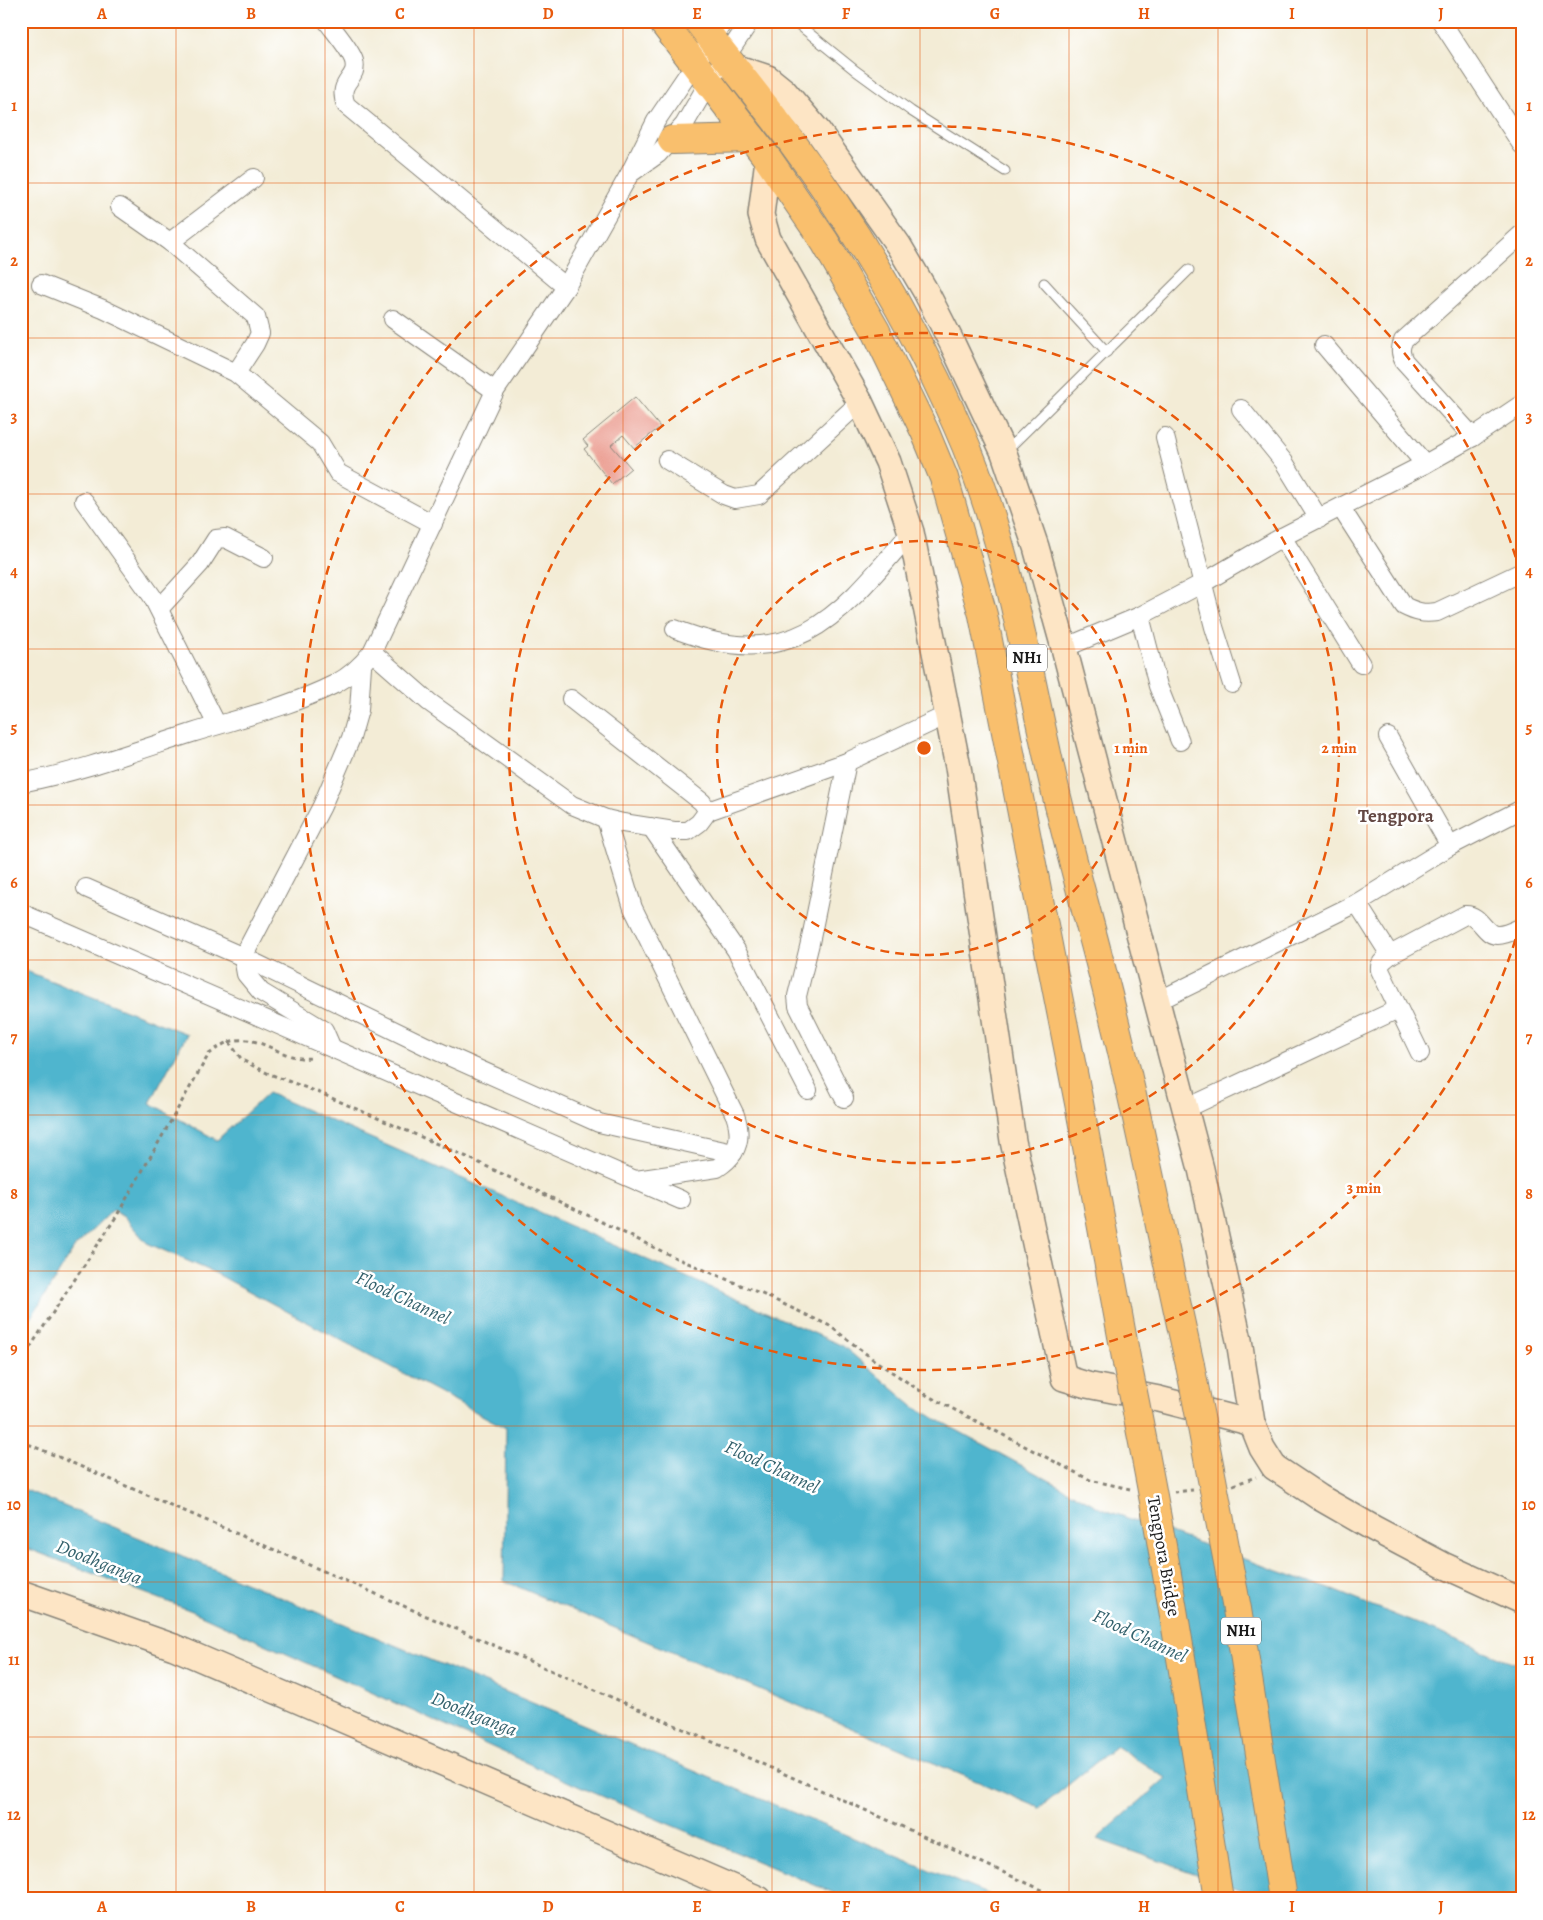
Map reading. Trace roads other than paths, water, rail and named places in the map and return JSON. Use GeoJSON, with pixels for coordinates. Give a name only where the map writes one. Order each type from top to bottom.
{"type":"FeatureCollection","features":[{"type":"Feature","properties":{"kind":"highway","name":"NH1"},"geometry":{"type":"LineString","coordinates":[[662,21],[760,148]]}},
{"type":"Feature","properties":{"kind":"highway","name":"NH1"},"geometry":{"type":"LineString","coordinates":[[719,41],[792,142],[882,278],[932,370],[958,427],[979,478],[1002,552],[1020,625],[1053,779],[1115,1023],[1143,1144],[1167,1265],[1190,1365],[1237,1609],[1283,1899]]}},
{"type":"Feature","properties":{"kind":"highway"},"geometry":{"type":"LineString","coordinates":[[672,140],[760,148]]}},
{"type":"Feature","properties":{"kind":"highway","name":"Tengpora Bridge"},"geometry":{"type":"LineString","coordinates":[[760,148],[825,242],[876,331],[926,432],[958,521],[983,615],[1148,1464],[1219,1899]]}},
{"type":"Feature","properties":{"kind":"main road"},"geometry":{"type":"LineString","coordinates":[[719,41],[784,90],[818,131],[899,246],[926,292],[1004,453],[1036,547],[1064,648],[1201,1169],[1239,1340],[1252,1423],[1262,1448],[1274,1467],[1373,1528],[1443,1565],[1522,1601]]}},
{"type":"Feature","properties":{"kind":"main road"},"geometry":{"type":"LineString","coordinates":[[760,148],[761,215],[768,238],[860,402],[888,462],[911,532],[949,714],[1014,1141],[1064,1378],[1087,1385],[1159,1399],[1252,1423]]}},
{"type":"Feature","properties":{"kind":"main road"},"geometry":{"type":"LineString","coordinates":[[21,1593],[174,1647],[759,1899]]}},
{"type":"Feature","properties":{"kind":"street"},"geometry":{"type":"LineString","coordinates":[[327,21],[354,59],[354,74],[344,86],[346,105],[566,287]]}},
{"type":"Feature","properties":{"kind":"street"},"geometry":{"type":"LineString","coordinates":[[629,175],[658,154],[684,125],[702,73],[719,41],[750,21]]}},
{"type":"Feature","properties":{"kind":"street"},"geometry":{"type":"LineString","coordinates":[[1441,21],[1522,145]]}},
{"type":"Feature","properties":{"kind":"street"},"geometry":{"type":"LineString","coordinates":[[331,1046],[324,1030],[261,992],[246,974],[243,957],[322,806],[351,738],[359,710],[367,659],[495,391],[566,287],[629,175],[656,121],[702,73]]}},
{"type":"Feature","properties":{"kind":"street"},"geometry":{"type":"LineString","coordinates":[[170,242],[254,178]]}},
{"type":"Feature","properties":{"kind":"street"},"geometry":{"type":"LineString","coordinates":[[120,207],[170,242],[256,317],[260,333],[236,373]]}},
{"type":"Feature","properties":{"kind":"street"},"geometry":{"type":"LineString","coordinates":[[1472,436],[1404,361],[1400,354],[1400,348],[1403,341],[1522,234]]}},
{"type":"Feature","properties":{"kind":"street"},"geometry":{"type":"LineString","coordinates":[[41,284],[103,309],[236,373],[320,443],[338,473],[433,524]]}},
{"type":"Feature","properties":{"kind":"street"},"geometry":{"type":"LineString","coordinates":[[394,319],[495,391]]}},
{"type":"Feature","properties":{"kind":"street"},"geometry":{"type":"LineString","coordinates":[[1324,346],[1425,464]]}},
{"type":"Feature","properties":{"kind":"street"},"geometry":{"type":"LineString","coordinates":[[667,460],[724,495],[735,499],[759,495],[860,402]]}},
{"type":"Feature","properties":{"kind":"street"},"geometry":{"type":"LineString","coordinates":[[1064,648],[1140,616],[1203,583],[1282,537],[1425,464],[1522,404]]}},
{"type":"Feature","properties":{"kind":"street"},"geometry":{"type":"LineString","coordinates":[[1241,409],[1284,462],[1319,519]]}},
{"type":"Feature","properties":{"kind":"street"},"geometry":{"type":"LineString","coordinates":[[1165,437],[1214,627],[1232,684]]}},
{"type":"Feature","properties":{"kind":"street"},"geometry":{"type":"LineString","coordinates":[[84,501],[152,596],[217,725]]}},
{"type":"Feature","properties":{"kind":"street"},"geometry":{"type":"LineString","coordinates":[[1341,508],[1404,606],[1416,612],[1426,614],[1437,612],[1522,572]]}},
{"type":"Feature","properties":{"kind":"street"},"geometry":{"type":"LineString","coordinates":[[675,629],[702,640],[732,646],[756,647],[776,644],[795,638],[829,618],[848,602],[911,532]]}},
{"type":"Feature","properties":{"kind":"street"},"geometry":{"type":"LineString","coordinates":[[1282,537],[1361,664]]}},
{"type":"Feature","properties":{"kind":"street"},"geometry":{"type":"LineString","coordinates":[[159,609],[200,564],[216,540],[225,538],[264,558]]}},
{"type":"Feature","properties":{"kind":"street"},"geometry":{"type":"LineString","coordinates":[[1140,616],[1158,686],[1180,741]]}},
{"type":"Feature","properties":{"kind":"street"},"geometry":{"type":"LineString","coordinates":[[21,783],[56,776],[217,725],[278,708],[336,683],[367,659]]}},
{"type":"Feature","properties":{"kind":"street"},"geometry":{"type":"LineString","coordinates":[[367,659],[572,805],[606,818],[674,831],[688,831],[708,811],[846,762],[949,714]]}},
{"type":"Feature","properties":{"kind":"street"},"geometry":{"type":"LineString","coordinates":[[571,699],[702,802],[708,811]]}},
{"type":"Feature","properties":{"kind":"street"},"geometry":{"type":"LineString","coordinates":[[1388,738],[1450,846]]}},
{"type":"Feature","properties":{"kind":"street"},"geometry":{"type":"LineString","coordinates":[[844,1098],[798,1006],[796,996],[810,943],[846,762]]}},
{"type":"Feature","properties":{"kind":"street"},"geometry":{"type":"LineString","coordinates":[[1156,1002],[1358,903],[1450,846],[1522,809]]}},
{"type":"Feature","properties":{"kind":"street"},"geometry":{"type":"LineString","coordinates":[[606,818],[633,908],[735,1115],[740,1130],[733,1153],[726,1162],[717,1168],[636,1180]]}},
{"type":"Feature","properties":{"kind":"street"},"geometry":{"type":"LineString","coordinates":[[651,827],[736,950],[808,1090]]}},
{"type":"Feature","properties":{"kind":"street"},"geometry":{"type":"LineString","coordinates":[[86,888],[243,957],[426,1046],[599,1123],[733,1153]]}},
{"type":"Feature","properties":{"kind":"street"},"geometry":{"type":"LineString","coordinates":[[1358,903],[1390,955]]}},
{"type":"Feature","properties":{"kind":"street"},"geometry":{"type":"LineString","coordinates":[[21,913],[682,1200]]}},
{"type":"Feature","properties":{"kind":"street"},"geometry":{"type":"LineString","coordinates":[[1420,1053],[1380,970],[1381,962],[1390,955],[1465,915],[1471,914],[1476,917],[1493,934],[1499,935],[1522,927]]}},
{"type":"Feature","properties":{"kind":"street"},"geometry":{"type":"LineString","coordinates":[[1185,1109],[1398,1009]]}},
{"type":"Feature","properties":{"kind":"lane"},"geometry":{"type":"LineString","coordinates":[[794,21],[856,71],[903,105],[1005,171]]}},
{"type":"Feature","properties":{"kind":"lane"},"geometry":{"type":"LineString","coordinates":[[1004,453],[1189,270]]}},
{"type":"Feature","properties":{"kind":"lane"},"geometry":{"type":"LineString","coordinates":[[1044,283],[1107,352]]}},
{"type":"Feature","properties":{"kind":"water","name":"Flood Channel"},"geometry":{"type":"Polygon","coordinates":[[[21,969],[187,1034],[150,1103],[217,1140],[268,1093],[843,1346],[914,1407],[1102,1509],[1335,1591],[1522,1666],[1522,1899],[1268,1899],[1097,1839],[1166,1778],[1116,1746],[1040,1808],[504,1581],[506,1428],[215,1273],[147,1243],[125,1218],[113,1210],[75,1247],[21,1334],[21,969]]]}},
{"type":"Feature","properties":{"kind":"water","name":"Doodhganga"},"geometry":{"type":"Polygon","coordinates":[[[21,1488],[999,1899],[848,1899],[580,1787],[192,1611],[21,1546],[21,1488]]]}},
{"type":"Feature","properties":{"kind":"district","name":"Tengpora"},"geometry":{"type":"Point","coordinates":[1396,816]}}]}
